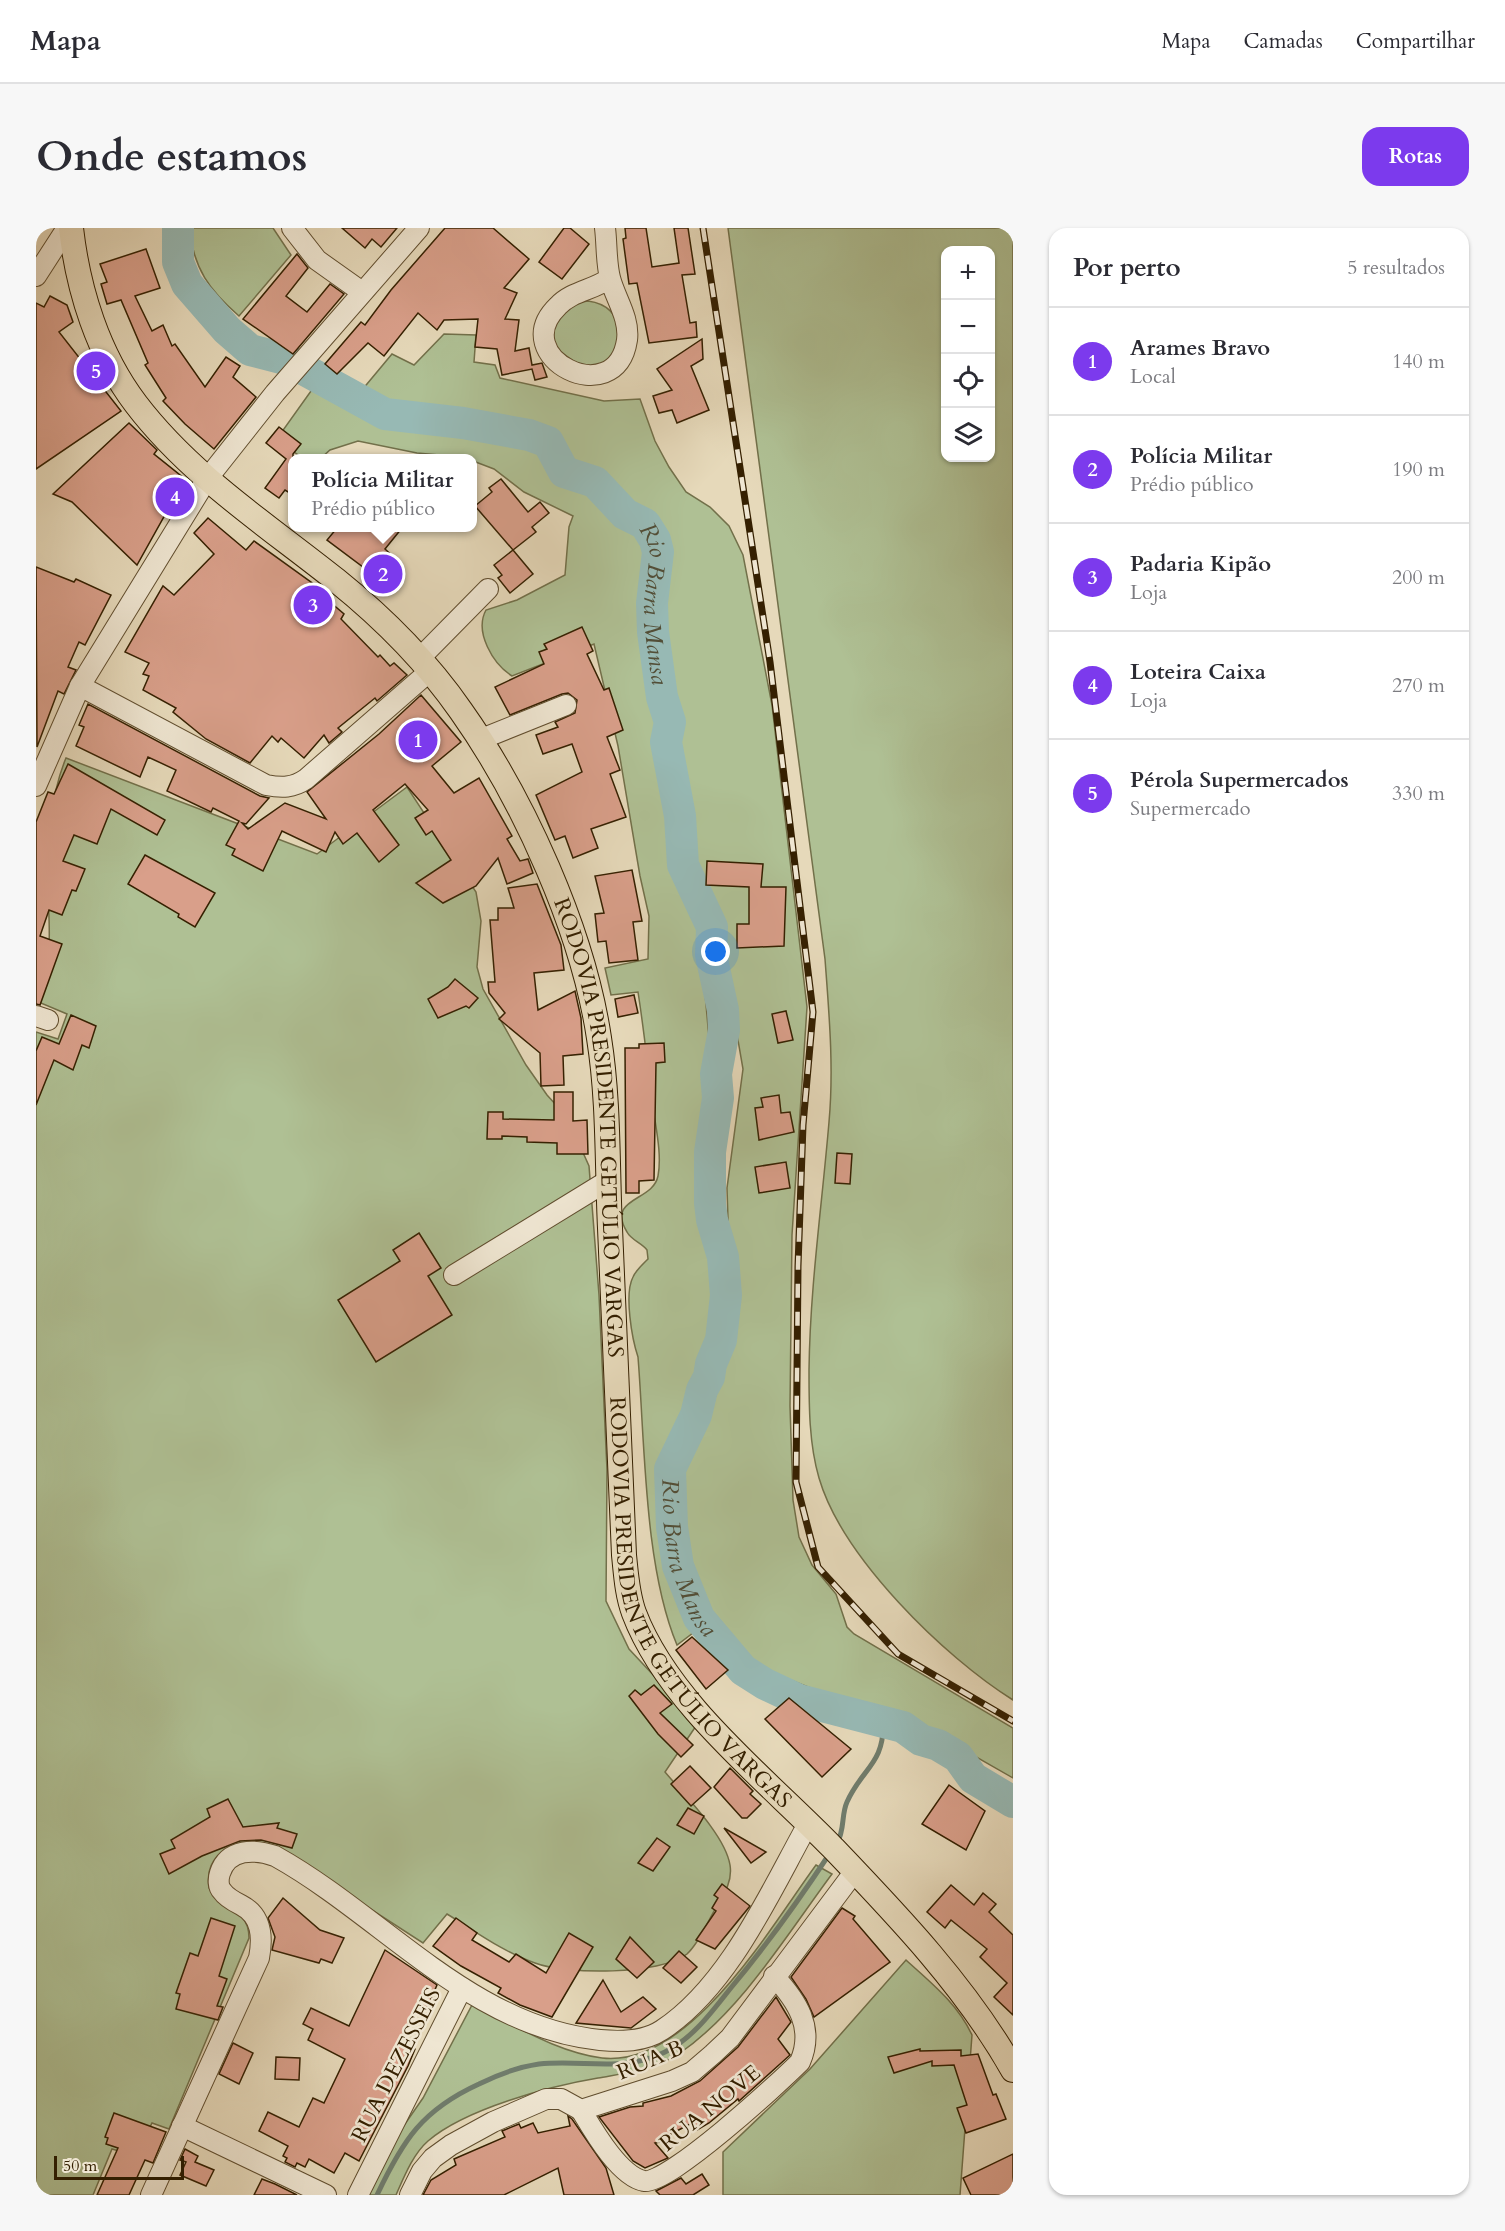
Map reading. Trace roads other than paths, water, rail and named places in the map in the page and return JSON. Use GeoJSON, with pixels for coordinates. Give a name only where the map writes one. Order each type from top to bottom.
{"type":"FeatureCollection","features":[{"type":"Feature","properties":{"kind":"main road","name":"RODOVIA PRESIDENTE GETÚLIO VARGAS"},"geometry":{"type":"LineString","coordinates":[[69,228],[75,264],[85,300],[112,365],[136,404],[207,479],[374,612],[424,665],[462,711],[525,818],[559,894],[589,987],[599,1038],[609,1180],[624,1554],[627,1585],[633,1611],[660,1665],[689,1703],[850,1867],[967,1997],[993,2034],[1013,2070]]}},
{"type":"Feature","properties":{"kind":"street"},"geometry":{"type":"LineString","coordinates":[[36,276],[69,228]]}},
{"type":"Feature","properties":{"kind":"street"},"geometry":{"type":"LineString","coordinates":[[292,228],[317,260],[362,292]]}},
{"type":"Feature","properties":{"kind":"street"},"geometry":{"type":"LineString","coordinates":[[36,786],[80,686],[207,479],[275,393],[315,350],[362,292],[419,228]]}},
{"type":"Feature","properties":{"kind":"street"},"geometry":{"type":"LineString","coordinates":[[605,228],[610,278],[627,328],[623,353],[616,363],[599,374],[580,375],[568,372],[558,364],[547,348],[546,328],[549,316],[567,298],[610,278]]}},
{"type":"Feature","properties":{"kind":"street"},"geometry":{"type":"LineString","coordinates":[[80,686],[266,785],[284,788],[298,785],[424,665],[488,589]]}},
{"type":"Feature","properties":{"kind":"street"},"geometry":{"type":"LineString","coordinates":[[479,740],[566,705]]}},
{"type":"Feature","properties":{"kind":"street"},"geometry":{"type":"LineString","coordinates":[[454,1275],[609,1180]]}},
{"type":"Feature","properties":{"kind":"street","name":"RUA DEZESSEIS"},"geometry":{"type":"LineString","coordinates":[[358,2195],[462,1988],[535,2025],[566,2034],[624,2041],[660,2031],[699,1998],[738,1948],[810,1825]]}},
{"type":"Feature","properties":{"kind":"street"},"geometry":{"type":"LineString","coordinates":[[151,2195],[259,1958],[261,1935],[258,1920],[222,1892],[219,1886],[223,1866],[236,1854],[260,1851],[284,1861],[462,1988]]}},
{"type":"Feature","properties":{"kind":"street","name":"RUA B"},"geometry":{"type":"LineString","coordinates":[[580,2110],[648,2091],[692,2072],[730,2038],[850,1867]]}},
{"type":"Feature","properties":{"kind":"street","name":"RUA NOVE"},"geometry":{"type":"LineString","coordinates":[[580,2110],[606,2149],[634,2177],[654,2180],[683,2163],[800,2062],[806,2049],[805,2022],[791,1995],[774,1976]]}},
{"type":"Feature","properties":{"kind":"street"},"geometry":{"type":"LineString","coordinates":[[410,2195],[427,2163],[451,2145],[493,2122],[546,2099],[561,2099],[580,2110]]}},
{"type":"Feature","properties":{"kind":"street"},"geometry":{"type":"LineString","coordinates":[[182,2126],[326,2195]]}},
{"type":"Feature","properties":{"kind":"waterway","name":"Rio Barra Mansa"},"geometry":{"type":"LineString","coordinates":[[178,228],[178,262],[187,284],[227,330],[250,350],[285,359],[385,414],[463,423],[529,435],[548,442],[564,472],[595,482],[625,514],[645,524],[655,540],[658,552],[652,603],[653,632],[662,697],[670,722],[666,742],[680,816],[683,865],[712,927],[711,955],[723,1010],[724,1030],[716,1074],[718,1098],[710,1152],[710,1203],[712,1220],[723,1257],[726,1295],[721,1340],[711,1364],[709,1377],[702,1390],[696,1415],[670,1469],[672,1527],[678,1566],[699,1618],[743,1670],[765,1684],[799,1700],[903,1727],[921,1740],[938,1745],[958,1757],[973,1778],[1013,1802]]}},
{"type":"Feature","properties":{"kind":"waterway"},"geometry":{"type":"LineString","coordinates":[[837,1843],[847,1802],[880,1747],[883,1721]]}},
{"type":"Feature","properties":{"kind":"waterway"},"geometry":{"type":"LineString","coordinates":[[377,2195],[396,2158],[416,2129],[429,2116],[459,2094],[524,2067],[555,2063],[634,2062],[665,2052],[684,2040],[708,2016],[756,1956],[830,1853]]}},
{"type":"Feature","properties":{"kind":"railway"},"geometry":{"type":"LineString","coordinates":[[703,228],[770,662],[813,1012],[803,1125],[798,1266],[796,1482],[818,1567],[898,1654],[1013,1721]]}},
{"type":"Feature","properties":{"kind":"place","name":"Pérola Supermercados"},"geometry":{"type":"Point","coordinates":[96,371]}},
{"type":"Feature","properties":{"kind":"place","name":"Loteira Caixa"},"geometry":{"type":"Point","coordinates":[175,497]}},
{"type":"Feature","properties":{"kind":"place","name":"Polícia Militar"},"geometry":{"type":"Point","coordinates":[383,574]}},
{"type":"Feature","properties":{"kind":"place","name":"Padaria Kipão"},"geometry":{"type":"Point","coordinates":[313,605]}},
{"type":"Feature","properties":{"kind":"place","name":"Arames Bravo"},"geometry":{"type":"Point","coordinates":[418,740]}}]}
